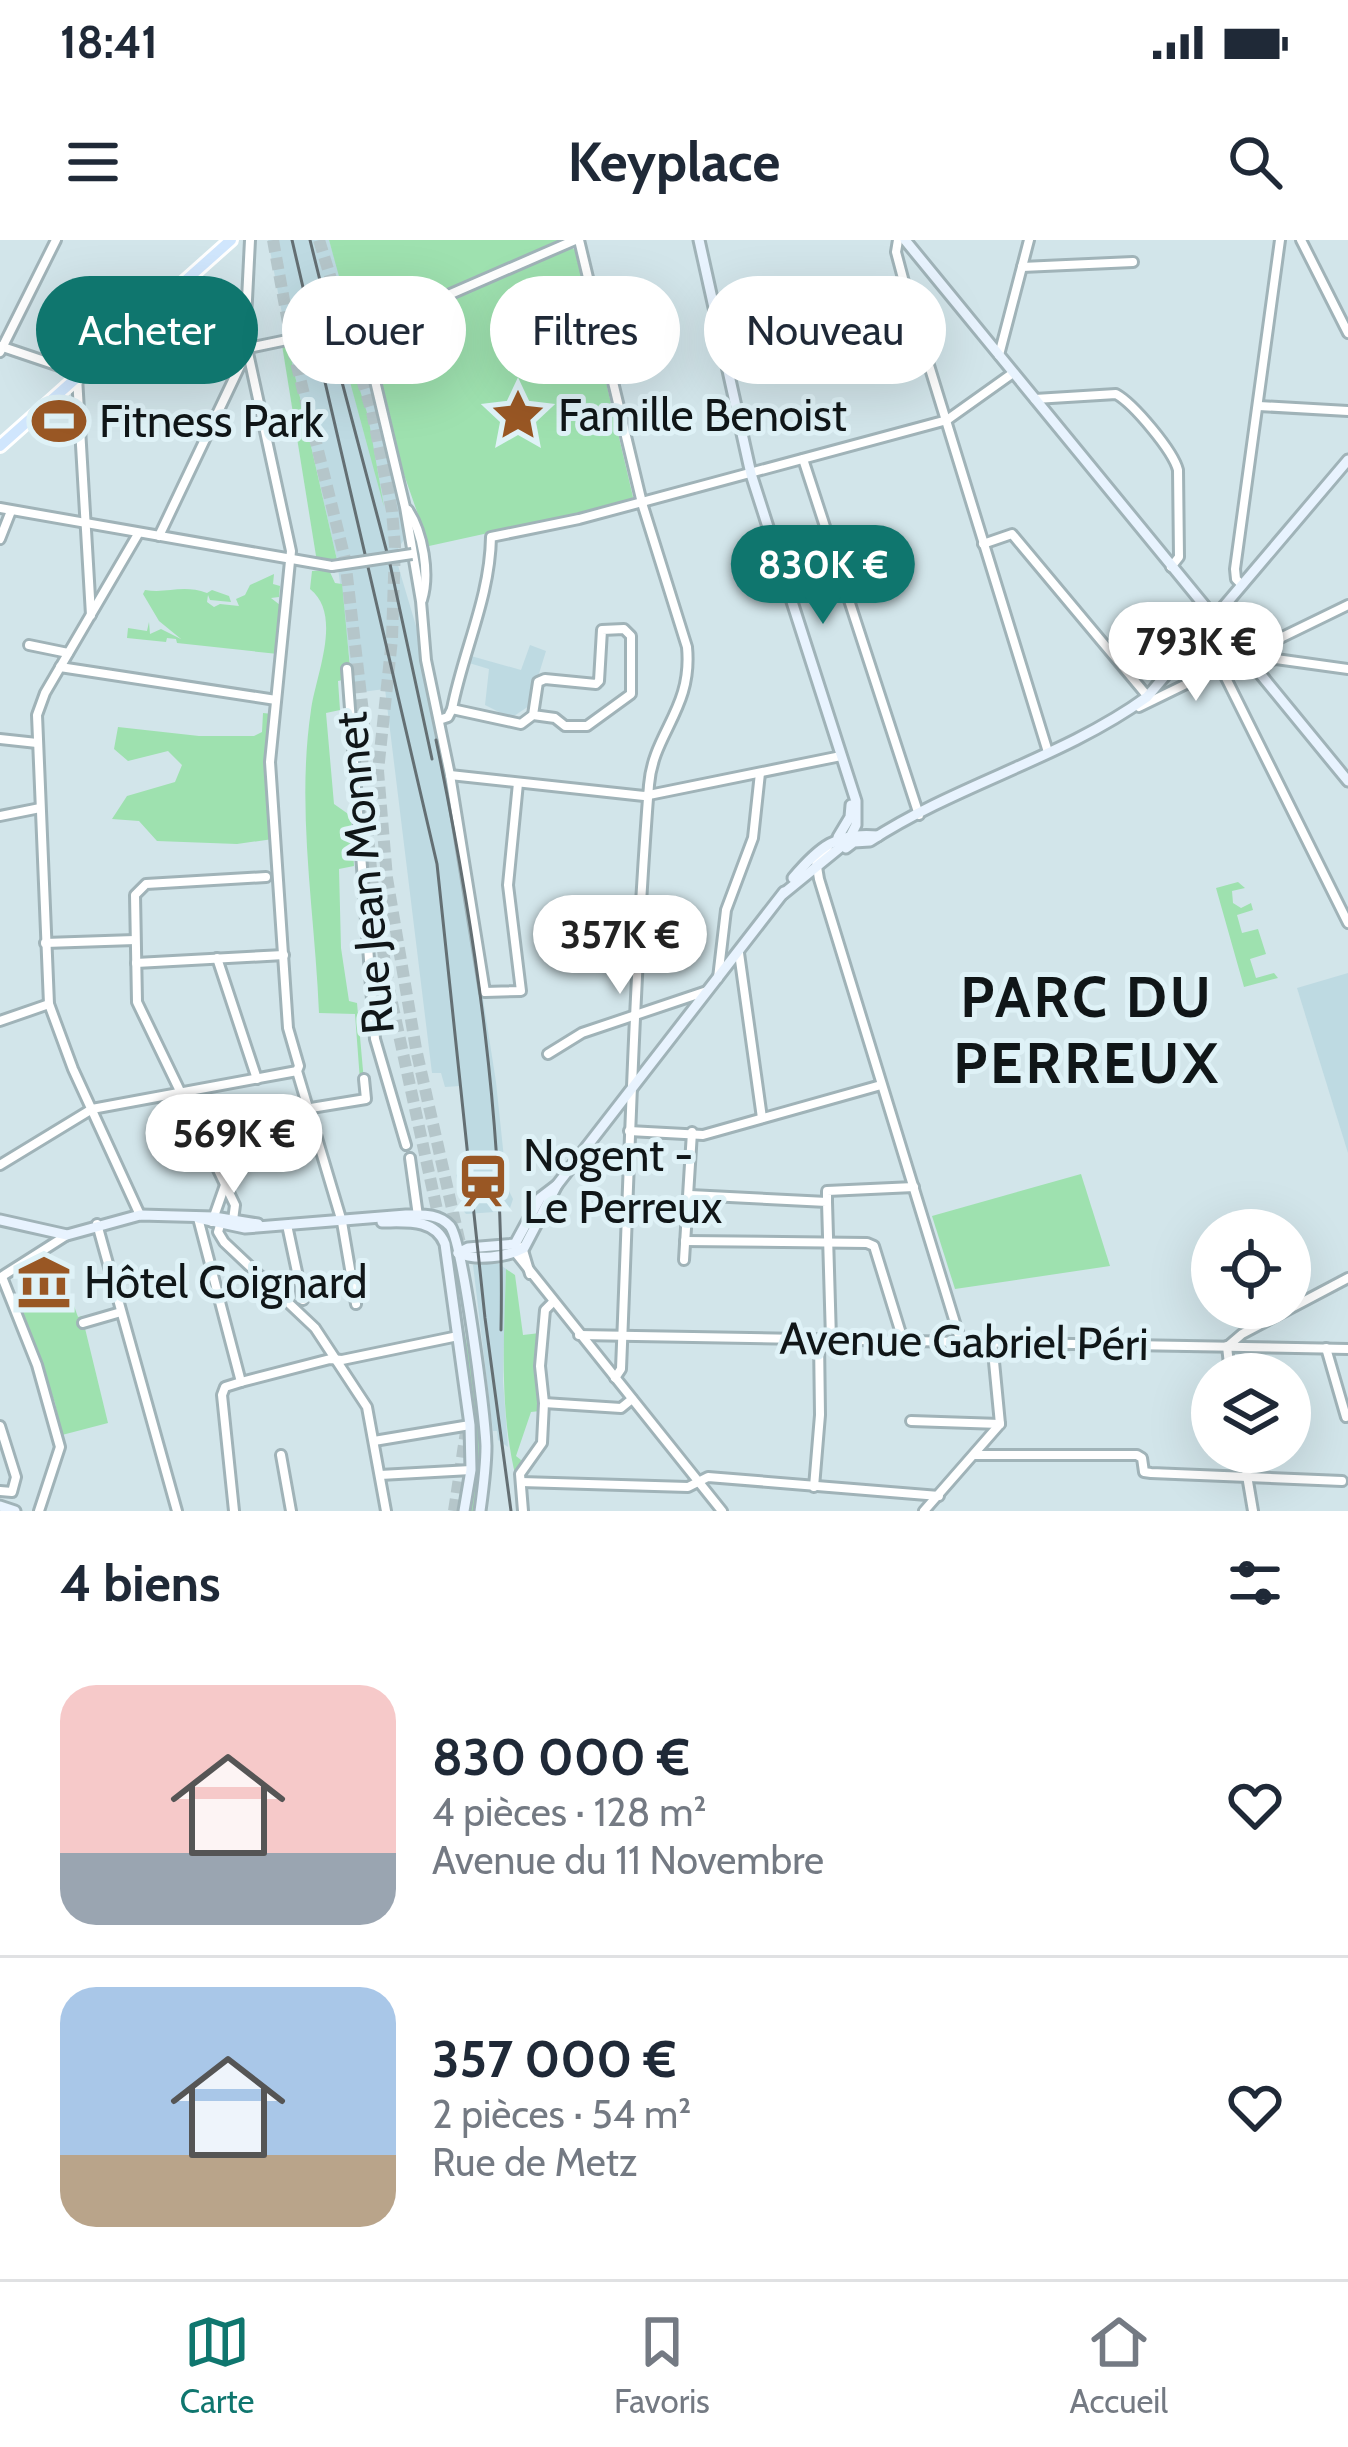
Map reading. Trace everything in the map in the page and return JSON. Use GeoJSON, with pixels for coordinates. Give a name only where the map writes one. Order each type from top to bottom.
{"type":"FeatureCollection","features":[{"type":"Feature","properties":{"kind":"main road"},"geometry":{"type":"LineString","coordinates":[[187,276],[224,242]]}},
{"type":"Feature","properties":{"kind":"main road"},"geometry":{"type":"LineString","coordinates":[[0,446],[69,384]]}},
{"type":"Feature","properties":{"kind":"street"},"geometry":{"type":"LineString","coordinates":[[36,359],[0,347],[56,240]]}},
{"type":"Feature","properties":{"kind":"street"},"geometry":{"type":"LineString","coordinates":[[248,276],[250,240]]}},
{"type":"Feature","properties":{"kind":"street"},"geometry":{"type":"LineString","coordinates":[[466,288],[577,240],[642,502],[687,647],[683,699],[650,773],[628,1130],[621,1369],[615,1378]]}},
{"type":"Feature","properties":{"kind":"street"},"geometry":{"type":"LineString","coordinates":[[699,240],[707,276]]}},
{"type":"Feature","properties":{"kind":"street"},"geometry":{"type":"LineString","coordinates":[[902,276],[896,252],[901,240],[1348,781]]}},
{"type":"Feature","properties":{"kind":"street"},"geometry":{"type":"LineString","coordinates":[[999,356],[1029,240]]}},
{"type":"Feature","properties":{"kind":"street"},"geometry":{"type":"LineString","coordinates":[[1242,585],[1235,579],[1235,569],[1280,240]]}},
{"type":"Feature","properties":{"kind":"street"},"geometry":{"type":"LineString","coordinates":[[1301,240],[1348,333]]}},
{"type":"Feature","properties":{"kind":"street"},"geometry":{"type":"LineString","coordinates":[[1022,267],[1133,262]]}},
{"type":"Feature","properties":{"kind":"street"},"geometry":{"type":"LineString","coordinates":[[438,721],[452,710],[486,591],[491,537],[642,502],[947,420],[1013,373]]}},
{"type":"Feature","properties":{"kind":"street"},"geometry":{"type":"LineString","coordinates":[[77,384],[92,615]]}},
{"type":"Feature","properties":{"kind":"street"},"geometry":{"type":"LineString","coordinates":[[158,536],[232,384]]}},
{"type":"Feature","properties":{"kind":"street"},"geometry":{"type":"LineString","coordinates":[[256,384],[292,561],[270,762],[288,1028],[342,1222],[356,1304]]}},
{"type":"Feature","properties":{"kind":"street"},"geometry":{"type":"LineString","coordinates":[[372,384],[405,507],[426,660],[485,992],[521,991],[508,885],[518,783]]}},
{"type":"Feature","properties":{"kind":"street"},"geometry":{"type":"LineString","coordinates":[[732,384],[751,474],[857,814],[843,841],[784,894]]}},
{"type":"Feature","properties":{"kind":"street"},"geometry":{"type":"LineString","coordinates":[[936,384],[1048,752]]}},
{"type":"Feature","properties":{"kind":"street"},"geometry":{"type":"LineString","coordinates":[[1035,399],[1123,397],[1177,462],[1178,557],[1171,567]]}},
{"type":"Feature","properties":{"kind":"street"},"geometry":{"type":"LineString","coordinates":[[1258,406],[1348,411]]}},
{"type":"Feature","properties":{"kind":"street"},"geometry":{"type":"LineString","coordinates":[[803,459],[919,815]]}},
{"type":"Feature","properties":{"kind":"street"},"geometry":{"type":"LineString","coordinates":[[1149,699],[1348,460]]}},
{"type":"Feature","properties":{"kind":"street"},"geometry":{"type":"LineString","coordinates":[[405,507],[423,556],[421,601]]}},
{"type":"Feature","properties":{"kind":"street"},"geometry":{"type":"LineString","coordinates":[[0,508],[332,566],[412,554]]}},
{"type":"Feature","properties":{"kind":"street"},"geometry":{"type":"LineString","coordinates":[[0,539],[11,511]]}},
{"type":"Feature","properties":{"kind":"street"},"geometry":{"type":"LineString","coordinates":[[138,534],[37,715],[49,1004],[140,1215]]}},
{"type":"Feature","properties":{"kind":"street"},"geometry":{"type":"LineString","coordinates":[[983,544],[1012,534],[1149,699]]}},
{"type":"Feature","properties":{"kind":"street"},"geometry":{"type":"LineString","coordinates":[[1248,660],[1271,643],[1348,605]]}},
{"type":"Feature","properties":{"kind":"street"},"geometry":{"type":"LineString","coordinates":[[452,710],[521,724],[532,715],[538,682],[599,681],[602,630],[624,628],[631,636],[631,694],[627,700],[578,728],[532,715]]}},
{"type":"Feature","properties":{"kind":"street"},"geometry":{"type":"LineString","coordinates":[[1271,643],[1267,653],[1276,658]]}},
{"type":"Feature","properties":{"kind":"street"},"geometry":{"type":"LineString","coordinates":[[29,645],[68,653]]}},
{"type":"Feature","properties":{"kind":"street"},"geometry":{"type":"LineString","coordinates":[[722,1511],[530,1274],[518,1248],[536,1204],[631,1093],[800,869],[843,841],[878,836],[1149,699],[1221,668],[1276,658],[1348,669]]}},
{"type":"Feature","properties":{"kind":"street"},"geometry":{"type":"LineString","coordinates":[[60,667],[276,700]]}},
{"type":"Feature","properties":{"kind":"street"},"geometry":{"type":"LineString","coordinates":[[1221,668],[1348,923]]}},
{"type":"Feature","properties":{"kind":"street","name":"Rue Jean Monnet"},"geometry":{"type":"LineString","coordinates":[[347,670],[375,1039],[406,1145]]}},
{"type":"Feature","properties":{"kind":"street"},"geometry":{"type":"LineString","coordinates":[[0,739],[38,743]]}},
{"type":"Feature","properties":{"kind":"street"},"geometry":{"type":"LineString","coordinates":[[450,775],[648,796],[841,756]]}},
{"type":"Feature","properties":{"kind":"street"},"geometry":{"type":"LineString","coordinates":[[718,979],[726,910],[753,838],[760,773]]}},
{"type":"Feature","properties":{"kind":"street"},"geometry":{"type":"LineString","coordinates":[[843,841],[852,793]]}},
{"type":"Feature","properties":{"kind":"street"},"geometry":{"type":"LineString","coordinates":[[0,816],[40,808]]}},
{"type":"Feature","properties":{"kind":"street"},"geometry":{"type":"LineString","coordinates":[[816,867],[960,1340]]}},
{"type":"Feature","properties":{"kind":"street"},"geometry":{"type":"LineString","coordinates":[[222,1221],[235,1205],[137,1002],[135,895],[146,884],[266,878]]}},
{"type":"Feature","properties":{"kind":"street"},"geometry":{"type":"LineString","coordinates":[[45,943],[136,940]]}},
{"type":"Feature","properties":{"kind":"street"},"geometry":{"type":"LineString","coordinates":[[739,953],[763,1118]]}},
{"type":"Feature","properties":{"kind":"street"},"geometry":{"type":"LineString","coordinates":[[136,963],[284,955]]}},
{"type":"Feature","properties":{"kind":"street"},"geometry":{"type":"LineString","coordinates":[[217,958],[257,1079]]}},
{"type":"Feature","properties":{"kind":"street"},"geometry":{"type":"LineString","coordinates":[[548,1054],[582,1033],[709,991]]}},
{"type":"Feature","properties":{"kind":"street"},"geometry":{"type":"LineString","coordinates":[[0,1022],[49,1004]]}},
{"type":"Feature","properties":{"kind":"street"},"geometry":{"type":"LineString","coordinates":[[0,1165],[92,1109],[297,1072]]}},
{"type":"Feature","properties":{"kind":"street"},"geometry":{"type":"LineString","coordinates":[[311,1108],[366,1099],[364,1079]]}},
{"type":"Feature","properties":{"kind":"street"},"geometry":{"type":"LineString","coordinates":[[628,1130],[703,1136],[881,1085]]}},
{"type":"Feature","properties":{"kind":"street"},"geometry":{"type":"LineString","coordinates":[[684,1260],[692,1132]]}},
{"type":"Feature","properties":{"kind":"street"},"geometry":{"type":"LineString","coordinates":[[410,1158],[418,1219]]}},
{"type":"Feature","properties":{"kind":"street"},"geometry":{"type":"LineString","coordinates":[[225,1184],[224,1242],[314,1328],[367,1407],[386,1511]]}},
{"type":"Feature","properties":{"kind":"street"},"geometry":{"type":"LineString","coordinates":[[518,1248],[553,1187]]}},
{"type":"Feature","properties":{"kind":"street"},"geometry":{"type":"LineString","coordinates":[[831,1339],[826,1191],[914,1187]]}},
{"type":"Feature","properties":{"kind":"street"},"geometry":{"type":"LineString","coordinates":[[690,1196],[827,1202]]}},
{"type":"Feature","properties":{"kind":"street"},"geometry":{"type":"LineString","coordinates":[[39,1511],[60,1448],[37,1365],[1,1277],[67,1234],[140,1215],[263,1226],[441,1219],[454,1233],[470,1425],[471,1470],[464,1511]]}},
{"type":"Feature","properties":{"kind":"street"},"geometry":{"type":"LineString","coordinates":[[198,1218],[241,1382]]}},
{"type":"Feature","properties":{"kind":"street"},"geometry":{"type":"LineString","coordinates":[[418,1219],[439,1232],[455,1252],[464,1281],[484,1424],[480,1511]]}},
{"type":"Feature","properties":{"kind":"street"},"geometry":{"type":"LineString","coordinates":[[0,1220],[67,1234]]}},
{"type":"Feature","properties":{"kind":"street"},"geometry":{"type":"LineString","coordinates":[[97,1224],[177,1511]]}},
{"type":"Feature","properties":{"kind":"street"},"geometry":{"type":"LineString","coordinates":[[287,1225],[303,1300]]}},
{"type":"Feature","properties":{"kind":"street"},"geometry":{"type":"LineString","coordinates":[[44,1230],[45,1247]]}},
{"type":"Feature","properties":{"kind":"street"},"geometry":{"type":"LineString","coordinates":[[685,1241],[874,1246],[903,1340]]}},
{"type":"Feature","properties":{"kind":"street"},"geometry":{"type":"LineString","coordinates":[[455,1252],[518,1248]]}},
{"type":"Feature","properties":{"kind":"street"},"geometry":{"type":"LineString","coordinates":[[1228,1353],[1227,1346],[1242,1334],[1348,1278]]}},
{"type":"Feature","properties":{"kind":"street"},"geometry":{"type":"LineString","coordinates":[[523,1511],[522,1466],[542,1444],[544,1310],[553,1302]]}},
{"type":"Feature","properties":{"kind":"street"},"geometry":{"type":"LineString","coordinates":[[83,1323],[121,1312]]}},
{"type":"Feature","properties":{"kind":"street"},"geometry":{"type":"LineString","coordinates":[[234,1511],[225,1387],[460,1335]]}},
{"type":"Feature","properties":{"kind":"street","name":"Avenue Gabriel Péri"},"geometry":{"type":"LineString","coordinates":[[579,1335],[1348,1349]]}},
{"type":"Feature","properties":{"kind":"street"},"geometry":{"type":"LineString","coordinates":[[814,1487],[820,1415],[818,1339]]}},
{"type":"Feature","properties":{"kind":"street"},"geometry":{"type":"LineString","coordinates":[[924,1511],[1000,1424],[992,1341]]}},
{"type":"Feature","properties":{"kind":"street"},"geometry":{"type":"LineString","coordinates":[[1326,1348],[1346,1417]]}},
{"type":"Feature","properties":{"kind":"street"},"geometry":{"type":"LineString","coordinates":[[544,1403],[621,1408],[632,1399]]}},
{"type":"Feature","properties":{"kind":"street"},"geometry":{"type":"LineString","coordinates":[[911,1421],[1000,1424]]}},
{"type":"Feature","properties":{"kind":"street"},"geometry":{"type":"LineString","coordinates":[[374,1441],[470,1425]]}},
{"type":"Feature","properties":{"kind":"street"},"geometry":{"type":"LineString","coordinates":[[0,1426],[16,1482],[12,1492],[0,1490]]}},
{"type":"Feature","properties":{"kind":"street"},"geometry":{"type":"LineString","coordinates":[[281,1455],[291,1511]]}},
{"type":"Feature","properties":{"kind":"street"},"geometry":{"type":"LineString","coordinates":[[974,1455],[1138,1455],[1144,1472],[1342,1481]]}},
{"type":"Feature","properties":{"kind":"street"},"geometry":{"type":"LineString","coordinates":[[380,1475],[471,1470]]}},
{"type":"Feature","properties":{"kind":"street"},"geometry":{"type":"LineString","coordinates":[[1246,1473],[1253,1511]]}},
{"type":"Feature","properties":{"kind":"street"},"geometry":{"type":"LineString","coordinates":[[521,1482],[688,1487],[708,1478],[939,1496]]}},
{"type":"Feature","properties":{"kind":"street"},"geometry":{"type":"LineString","coordinates":[[0,1506],[16,1511]]}},
{"type":"Feature","properties":{"kind":"shaded area"},"geometry":{"type":"Polygon","coordinates":[[[268,240],[329,240],[340,276],[282,276],[282,314],[268,240]]]}},
{"type":"Feature","properties":{"kind":"shaded area"},"geometry":{"type":"Polygon","coordinates":[[[297,384],[372,384],[405,538],[396,552],[397,562],[424,653],[459,845],[496,1082],[507,1187],[513,1199],[509,1211],[466,1214],[460,1206],[456,1175],[467,1167],[460,1086],[445,1087],[441,1073],[432,1073],[385,689],[354,693],[337,560],[297,384]]]}},
{"type":"Feature","properties":{"kind":"shaded area"},"geometry":{"type":"Polygon","coordinates":[[[530,645],[546,651],[529,706],[511,718],[485,705],[489,669],[469,663],[471,656],[521,670],[530,645]]]}},
{"type":"Feature","properties":{"kind":"shaded area"},"geometry":{"type":"Polygon","coordinates":[[[1348,973],[1348,1153],[1297,988],[1348,973]]]}},
{"type":"Feature","properties":{"kind":"shaded area"},"geometry":{"type":"Polygon","coordinates":[[[495,1261],[506,1269],[503,1381],[508,1447],[493,1431],[473,1265],[495,1261]]]}},
{"type":"Feature","properties":{"kind":"green space"},"geometry":{"type":"Polygon","coordinates":[[[329,240],[563,240],[466,284],[466,276],[339,276],[329,240]]]}},
{"type":"Feature","properties":{"kind":"green space"},"geometry":{"type":"Polygon","coordinates":[[[570,247],[581,276],[506,276],[570,247]]]}},
{"type":"Feature","properties":{"kind":"green space"},"geometry":{"type":"Polygon","coordinates":[[[490,283],[490,384],[606,384],[631,502],[429,546],[400,463],[381,384],[466,384],[466,294],[490,283]]]}},
{"type":"Feature","properties":{"kind":"green space"},"geometry":{"type":"Polygon","coordinates":[[[288,384],[297,384],[337,560],[317,562],[288,384]]]}},
{"type":"Feature","properties":{"kind":"green space"},"geometry":{"type":"Polygon","coordinates":[[[351,384],[358,384],[368,416],[384,507],[351,384]]]}},
{"type":"Feature","properties":{"kind":"green space"},"geometry":{"type":"Polygon","coordinates":[[[329,570],[335,583],[342,584],[351,678],[338,681],[340,710],[326,713],[334,804],[351,816],[354,866],[339,869],[341,948],[349,1001],[357,1003],[365,1093],[361,1094],[355,1014],[319,1013],[308,862],[307,748],[326,629],[320,600],[310,589],[312,571],[329,570]]]}},
{"type":"Feature","properties":{"kind":"green space"},"geometry":{"type":"Polygon","coordinates":[[[274,574],[279,597],[271,598],[280,605],[285,586],[278,654],[167,638],[166,642],[127,638],[128,628],[147,631],[149,622],[150,634],[161,629],[181,639],[159,621],[145,590],[212,590],[229,596],[231,602],[210,600],[208,595],[207,602],[214,607],[239,606],[236,599],[250,585],[274,574]]]}},
{"type":"Feature","properties":{"kind":"green space"},"geometry":{"type":"Polygon","coordinates":[[[263,713],[273,714],[273,839],[237,844],[157,841],[139,821],[112,819],[127,796],[175,782],[182,765],[168,751],[128,761],[114,749],[118,727],[199,736],[254,736],[262,732],[263,713]]]}},
{"type":"Feature","properties":{"kind":"green space"},"geometry":{"type":"Polygon","coordinates":[[[1238,882],[1245,888],[1232,891],[1233,903],[1241,908],[1251,903],[1253,910],[1237,915],[1242,933],[1258,929],[1266,954],[1250,959],[1256,978],[1274,973],[1278,978],[1244,987],[1216,888],[1238,882]]]}},
{"type":"Feature","properties":{"kind":"green space"},"geometry":{"type":"Polygon","coordinates":[[[1081,1174],[1110,1266],[955,1289],[932,1216],[1081,1174]]]}},
{"type":"Feature","properties":{"kind":"green space"},"geometry":{"type":"Polygon","coordinates":[[[506,1269],[515,1275],[523,1335],[540,1333],[540,1411],[531,1412],[516,1456],[521,1460],[516,1478],[505,1400],[506,1269]]]}},
{"type":"Feature","properties":{"kind":"green space"},"geometry":{"type":"Polygon","coordinates":[[[65,1281],[78,1317],[82,1316],[108,1423],[62,1435],[21,1309],[36,1303],[32,1294],[65,1281]]]}},
{"type":"Feature","properties":{"kind":"green space"},"geometry":{"type":"Polygon","coordinates":[[[463,1324],[481,1419],[476,1511],[467,1511],[475,1425],[463,1324]]]}},
{"type":"Feature","properties":{"kind":"tunnel"},"geometry":{"type":"LineString","coordinates":[[273,240],[293,350],[345,559],[364,721],[362,770],[372,880],[389,989],[444,1242]]}},
{"type":"Feature","properties":{"kind":"tunnel"},"geometry":{"type":"LineString","coordinates":[[319,240],[372,412],[392,511],[392,639],[378,771],[387,878],[416,1049],[461,1248]]}},
{"type":"Feature","properties":{"kind":"tunnel"},"geometry":{"type":"LineString","coordinates":[[454,1511],[467,1425]]}},
{"type":"Feature","properties":{"kind":"railway"},"geometry":{"type":"LineString","coordinates":[[292,240],[437,864],[485,1318],[511,1511]]}},
{"type":"Feature","properties":{"kind":"railway"},"geometry":{"type":"LineString","coordinates":[[310,240],[319,276]]}},
{"type":"Feature","properties":{"kind":"railway"},"geometry":{"type":"LineString","coordinates":[[343,384],[390,564],[432,759]]}},
{"type":"Feature","properties":{"kind":"railway"},"geometry":{"type":"LineString","coordinates":[[436,740],[485,1033],[498,1181],[501,1330]]}},
{"type":"Feature","properties":{"kind":"place","name":"Famille Benoist"},"geometry":{"type":"Point","coordinates":[518,415]}},
{"type":"Feature","properties":{"kind":"place","name":"Fitness Park"},"geometry":{"type":"Point","coordinates":[59,421]}},
{"type":"Feature","properties":{"kind":"place","name":"Nogent - Le Perreux"},"geometry":{"type":"Point","coordinates":[483,1181]}},
{"type":"Feature","properties":{"kind":"place","name":"Hôtel Coignard"},"geometry":{"type":"Point","coordinates":[44,1282]}},
{"type":"Feature","properties":{"kind":"district","name":"PARC DU PERREUX"},"geometry":{"type":"Point","coordinates":[1087,1029]}}]}
